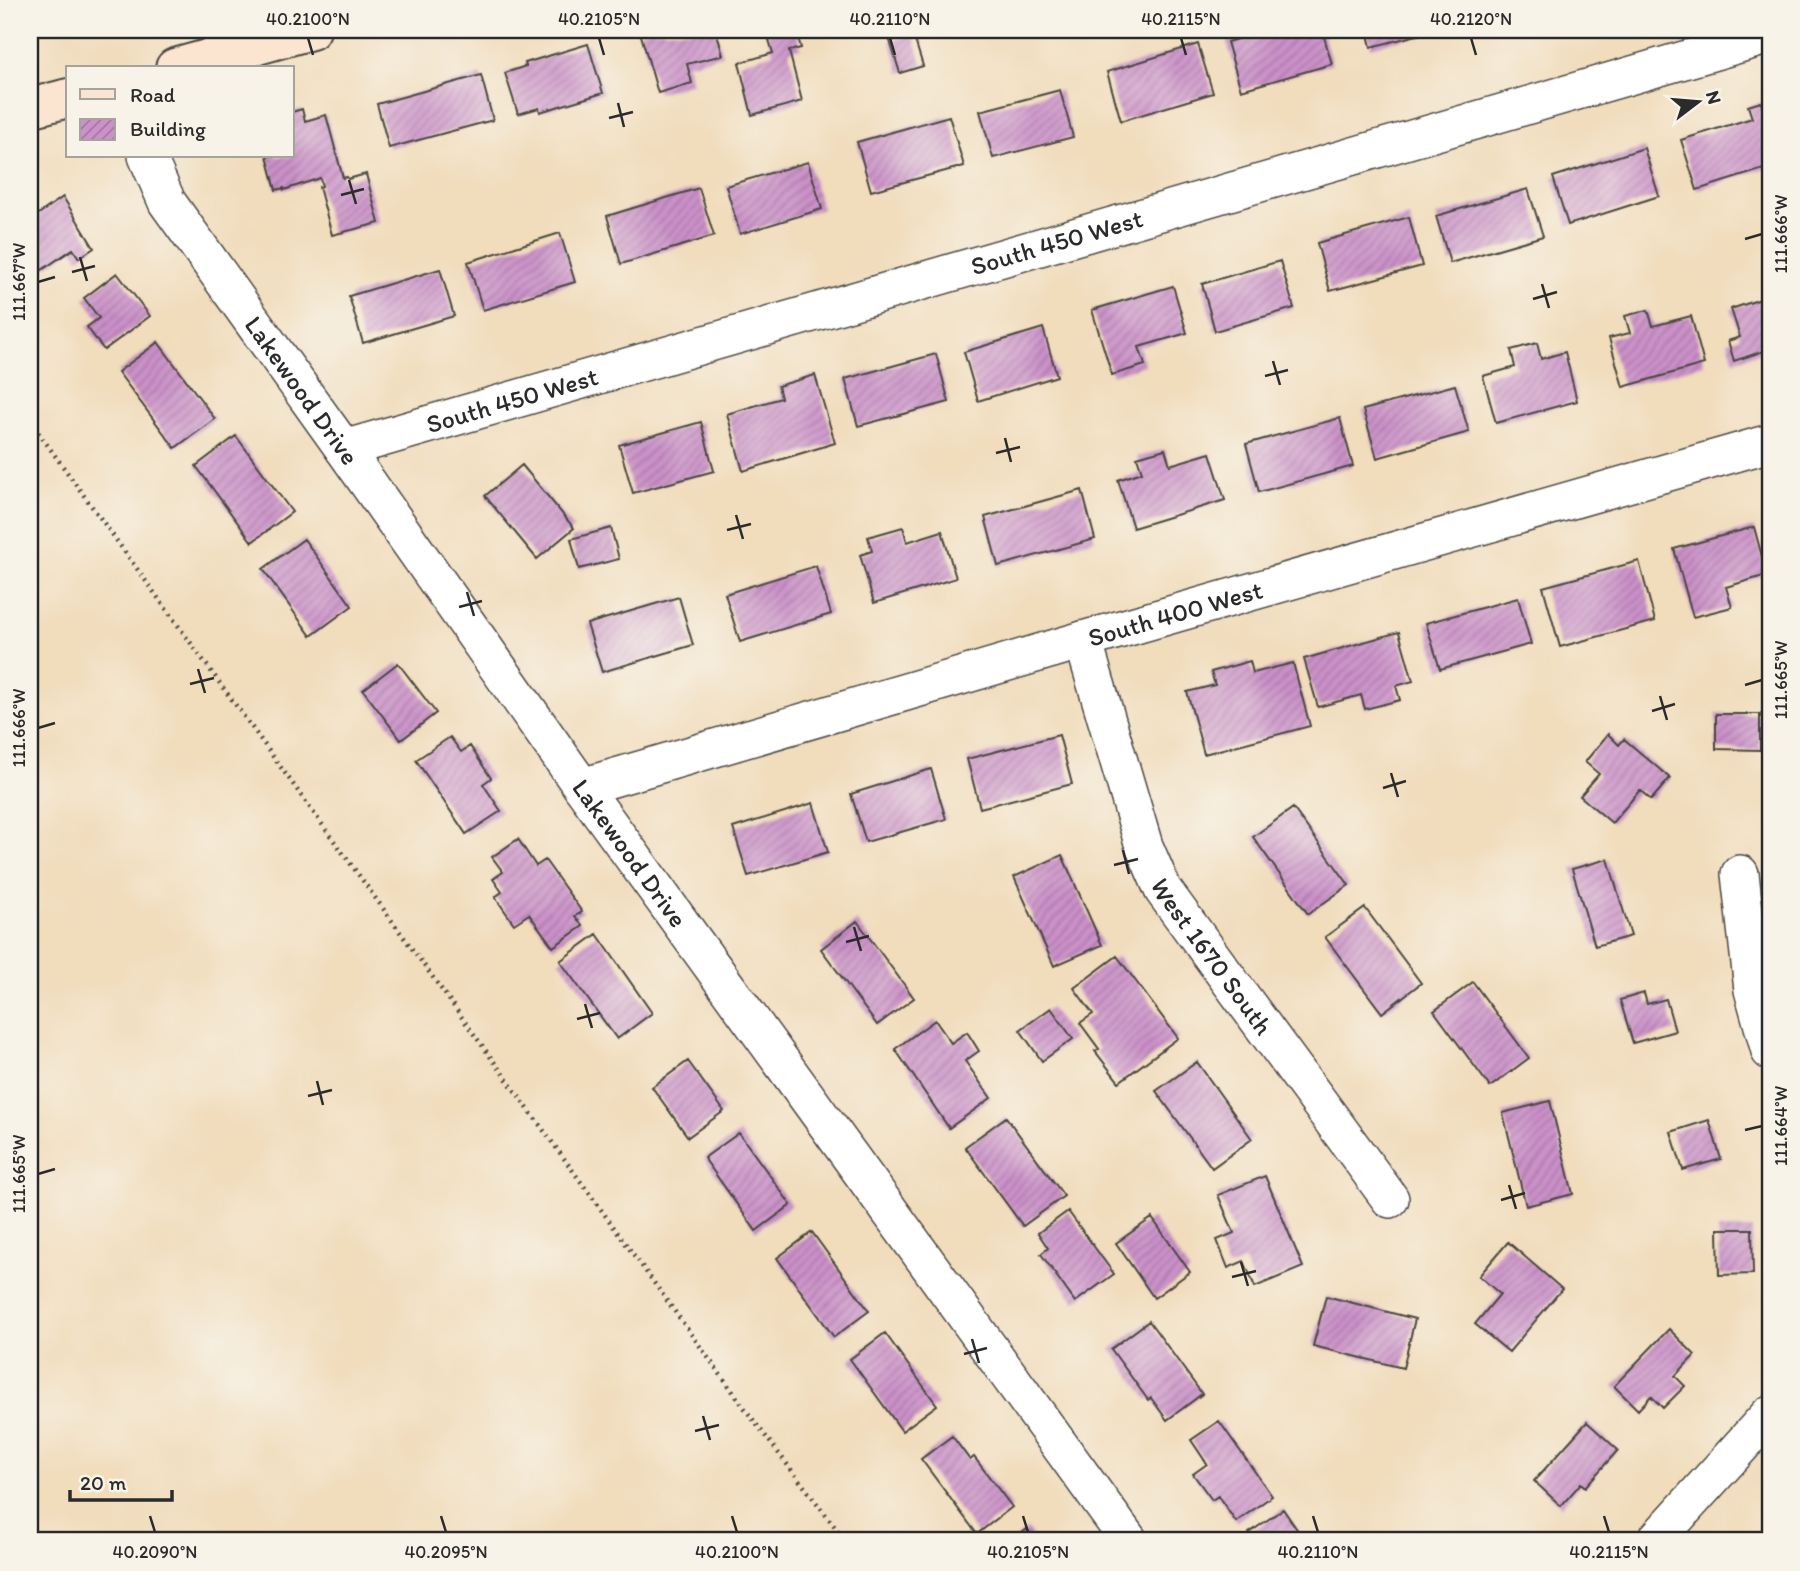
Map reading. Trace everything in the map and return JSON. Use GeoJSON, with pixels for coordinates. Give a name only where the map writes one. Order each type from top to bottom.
{"type":"FeatureCollection","features":[{"type":"Feature","properties":{"kind":"main road"},"geometry":{"type":"LineString","coordinates":[[182,66],[311,30]]}},
{"type":"Feature","properties":{"kind":"main road"},"geometry":{"type":"LineString","coordinates":[[30,108],[66,99]]}},
{"type":"Feature","properties":{"kind":"street","name":"South 450 West"},"geometry":{"type":"LineString","coordinates":[[344,449],[1770,35]]}},
{"type":"Feature","properties":{"kind":"street","name":"Lakewood Drive"},"geometry":{"type":"LineString","coordinates":[[148,158],[167,202],[582,788],[1129,1541]]}},
{"type":"Feature","properties":{"kind":"street","name":"South 400 West"},"geometry":{"type":"LineString","coordinates":[[582,788],[1083,640],[1770,443]]}},
{"type":"Feature","properties":{"kind":"street","name":"West 1670 South"},"geometry":{"type":"LineString","coordinates":[[1083,640],[1144,846],[1163,890],[1390,1199]]}},
{"type":"Feature","properties":{"kind":"street"},"geometry":{"type":"LineString","coordinates":[[1740,874],[1753,990],[1770,1051]]}},
{"type":"Feature","properties":{"kind":"street"},"geometry":{"type":"LineString","coordinates":[[1655,1541],[1770,1414]]}},
{"type":"Feature","properties":{"kind":"path"},"geometry":{"type":"LineString","coordinates":[[30,421],[757,1425],[846,1541]]}},
{"type":"Feature","properties":{"kind":"building"},"geometry":{"type":"Polygon","coordinates":[[[716,30],[723,55],[687,64],[692,83],[658,93],[640,32],[716,30]]]}},
{"type":"Feature","properties":{"kind":"building"},"geometry":{"type":"Polygon","coordinates":[[[766,30],[796,30],[801,48],[789,51],[802,101],[752,115],[739,63],[773,53],[766,30]]]}},
{"type":"Feature","properties":{"kind":"building"},"geometry":{"type":"Polygon","coordinates":[[[1267,30],[1322,30],[1332,64],[1241,90],[1227,42],[1267,30]]]}},
{"type":"Feature","properties":{"kind":"building"},"geometry":{"type":"Polygon","coordinates":[[[1367,30],[1433,30],[1433,31],[1371,47],[1367,30]]]}},
{"type":"Feature","properties":{"kind":"building"},"geometry":{"type":"Polygon","coordinates":[[[913,34],[923,66],[900,73],[890,41],[913,34]]]}},
{"type":"Feature","properties":{"kind":"building"},"geometry":{"type":"Polygon","coordinates":[[[588,44],[603,93],[540,112],[539,108],[518,114],[505,73],[526,66],[525,63],[588,44]]]}},
{"type":"Feature","properties":{"kind":"building"},"geometry":{"type":"Polygon","coordinates":[[[1198,44],[1213,93],[1121,121],[1107,72],[1198,44]]]}},
{"type":"Feature","properties":{"kind":"building"},"geometry":{"type":"Polygon","coordinates":[[[481,75],[493,120],[389,148],[377,104],[481,75]]]}},
{"type":"Feature","properties":{"kind":"building"},"geometry":{"type":"Polygon","coordinates":[[[1060,90],[1073,137],[993,158],[980,111],[1060,90]]]}},
{"type":"Feature","properties":{"kind":"building"},"geometry":{"type":"Polygon","coordinates":[[[1761,102],[1770,132],[1770,167],[1697,190],[1681,140],[1752,118],[1748,106],[1761,102]]]}},
{"type":"Feature","properties":{"kind":"building"},"geometry":{"type":"Polygon","coordinates":[[[302,109],[305,121],[326,115],[343,178],[366,174],[379,223],[332,235],[319,187],[322,186],[320,178],[284,190],[276,190],[268,158],[294,158],[294,111],[302,109]]]}},
{"type":"Feature","properties":{"kind":"building"},"geometry":{"type":"Polygon","coordinates":[[[949,116],[964,166],[871,191],[857,142],[949,116]]]}},
{"type":"Feature","properties":{"kind":"building"},"geometry":{"type":"Polygon","coordinates":[[[1644,148],[1659,196],[1568,225],[1553,177],[1644,148]]]}},
{"type":"Feature","properties":{"kind":"building"},"geometry":{"type":"Polygon","coordinates":[[[808,162],[822,209],[740,234],[726,186],[808,162]]]}},
{"type":"Feature","properties":{"kind":"building"},"geometry":{"type":"Polygon","coordinates":[[[699,188],[714,236],[621,264],[607,216],[699,188]]]}},
{"type":"Feature","properties":{"kind":"building"},"geometry":{"type":"Polygon","coordinates":[[[1528,189],[1543,236],[1450,263],[1436,216],[1528,189]]]}},
{"type":"Feature","properties":{"kind":"building"},"geometry":{"type":"Polygon","coordinates":[[[63,197],[94,248],[79,258],[73,249],[30,278],[30,220],[63,197]]]}},
{"type":"Feature","properties":{"kind":"building"},"geometry":{"type":"Polygon","coordinates":[[[1409,217],[1422,266],[1330,291],[1317,243],[1409,217]]]}},
{"type":"Feature","properties":{"kind":"building"},"geometry":{"type":"Polygon","coordinates":[[[560,233],[575,282],[483,310],[468,262],[560,233]]]}},
{"type":"Feature","properties":{"kind":"building"},"geometry":{"type":"Polygon","coordinates":[[[1280,261],[1294,308],[1215,331],[1202,284],[1280,261]]]}},
{"type":"Feature","properties":{"kind":"building"},"geometry":{"type":"Polygon","coordinates":[[[440,269],[454,316],[363,343],[349,296],[440,269]]]}},
{"type":"Feature","properties":{"kind":"building"},"geometry":{"type":"Polygon","coordinates":[[[117,273],[150,316],[104,350],[87,327],[99,318],[84,298],[117,273]]]}},
{"type":"Feature","properties":{"kind":"building"},"geometry":{"type":"Polygon","coordinates":[[[1173,286],[1187,333],[1139,347],[1145,365],[1112,375],[1092,310],[1173,286]]]}},
{"type":"Feature","properties":{"kind":"building"},"geometry":{"type":"Polygon","coordinates":[[[1770,296],[1770,349],[1734,361],[1728,341],[1740,337],[1731,309],[1770,296]]]}},
{"type":"Feature","properties":{"kind":"building"},"geometry":{"type":"Polygon","coordinates":[[[1648,310],[1653,326],[1691,316],[1704,364],[1623,387],[1609,338],[1630,333],[1625,316],[1648,310]]]}},
{"type":"Feature","properties":{"kind":"building"},"geometry":{"type":"Polygon","coordinates":[[[1043,328],[1057,376],[978,401],[964,352],[1043,328]]]}},
{"type":"Feature","properties":{"kind":"building"},"geometry":{"type":"Polygon","coordinates":[[[158,342],[215,419],[175,448],[118,372],[158,342]]]}},
{"type":"Feature","properties":{"kind":"building"},"geometry":{"type":"Polygon","coordinates":[[[1537,343],[1541,359],[1565,352],[1577,401],[1496,423],[1483,376],[1515,367],[1511,350],[1537,343]]]}},
{"type":"Feature","properties":{"kind":"building"},"geometry":{"type":"Polygon","coordinates":[[[936,354],[949,402],[858,426],[845,379],[936,354]]]}},
{"type":"Feature","properties":{"kind":"building"},"geometry":{"type":"Polygon","coordinates":[[[815,375],[835,443],[743,471],[727,414],[781,398],[778,386],[815,375]]]}},
{"type":"Feature","properties":{"kind":"building"},"geometry":{"type":"Polygon","coordinates":[[[1455,385],[1469,432],[1377,458],[1363,410],[1455,385]]]}},
{"type":"Feature","properties":{"kind":"building"},"geometry":{"type":"Polygon","coordinates":[[[1340,418],[1353,466],[1259,492],[1246,444],[1340,418]]]}},
{"type":"Feature","properties":{"kind":"building"},"geometry":{"type":"Polygon","coordinates":[[[701,422],[714,471],[633,493],[619,445],[701,422]]]}},
{"type":"Feature","properties":{"kind":"building"},"geometry":{"type":"Polygon","coordinates":[[[236,436],[292,512],[252,542],[196,466],[236,436]]]}},
{"type":"Feature","properties":{"kind":"building"},"geometry":{"type":"Polygon","coordinates":[[[1165,449],[1170,465],[1210,453],[1225,500],[1133,528],[1118,480],[1142,472],[1137,457],[1165,449]]]}},
{"type":"Feature","properties":{"kind":"building"},"geometry":{"type":"Polygon","coordinates":[[[522,465],[574,528],[537,559],[485,496],[522,465]]]}},
{"type":"Feature","properties":{"kind":"building"},"geometry":{"type":"Polygon","coordinates":[[[1082,490],[1095,539],[998,566],[985,517],[1082,490]]]}},
{"type":"Feature","properties":{"kind":"building"},"geometry":{"type":"Polygon","coordinates":[[[903,527],[907,542],[942,531],[956,578],[874,603],[860,555],[872,551],[868,537],[903,527]]]}},
{"type":"Feature","properties":{"kind":"building"},"geometry":{"type":"Polygon","coordinates":[[[1754,527],[1767,575],[1726,587],[1732,607],[1693,617],[1674,549],[1754,527]]]}},
{"type":"Feature","properties":{"kind":"building"},"geometry":{"type":"Polygon","coordinates":[[[611,528],[619,559],[579,569],[571,539],[611,528]]]}},
{"type":"Feature","properties":{"kind":"building"},"geometry":{"type":"Polygon","coordinates":[[[304,539],[352,606],[311,636],[263,569],[304,539]]]}},
{"type":"Feature","properties":{"kind":"building"},"geometry":{"type":"Polygon","coordinates":[[[1639,561],[1655,621],[1560,647],[1543,587],[1639,561]]]}},
{"type":"Feature","properties":{"kind":"building"},"geometry":{"type":"Polygon","coordinates":[[[816,566],[831,614],[740,642],[725,594],[816,566]]]}},
{"type":"Feature","properties":{"kind":"building"},"geometry":{"type":"Polygon","coordinates":[[[679,597],[693,645],[602,672],[587,624],[679,597]]]}},
{"type":"Feature","properties":{"kind":"building"},"geometry":{"type":"Polygon","coordinates":[[[1518,598],[1531,644],[1440,669],[1426,623],[1518,598]]]}},
{"type":"Feature","properties":{"kind":"building"},"geometry":{"type":"Polygon","coordinates":[[[1399,632],[1413,681],[1396,686],[1400,700],[1365,709],[1361,695],[1318,707],[1304,659],[1399,632]]]}},
{"type":"Feature","properties":{"kind":"building"},"geometry":{"type":"Polygon","coordinates":[[[1250,661],[1253,673],[1293,663],[1310,726],[1204,754],[1187,692],[1215,685],[1211,672],[1250,661]]]}},
{"type":"Feature","properties":{"kind":"building"},"geometry":{"type":"Polygon","coordinates":[[[398,663],[436,713],[401,740],[363,690],[398,663]]]}},
{"type":"Feature","properties":{"kind":"building"},"geometry":{"type":"Polygon","coordinates":[[[1716,714],[1760,714],[1760,750],[1716,749],[1716,714]]]}},
{"type":"Feature","properties":{"kind":"building"},"geometry":{"type":"Polygon","coordinates":[[[1608,734],[1619,745],[1624,739],[1670,778],[1651,800],[1640,790],[1612,823],[1580,796],[1599,774],[1585,762],[1608,734]]]}},
{"type":"Feature","properties":{"kind":"building"},"geometry":{"type":"Polygon","coordinates":[[[1059,735],[1072,784],[980,808],[967,759],[1059,735]]]}},
{"type":"Feature","properties":{"kind":"building"},"geometry":{"type":"Polygon","coordinates":[[[450,737],[461,752],[470,746],[491,778],[483,784],[501,811],[466,834],[416,760],[450,737]]]}},
{"type":"Feature","properties":{"kind":"building"},"geometry":{"type":"Polygon","coordinates":[[[931,769],[946,819],[866,842],[851,794],[931,769]]]}},
{"type":"Feature","properties":{"kind":"building"},"geometry":{"type":"Polygon","coordinates":[[[813,803],[828,852],[748,876],[733,828],[813,803]]]}},
{"type":"Feature","properties":{"kind":"building"},"geometry":{"type":"Polygon","coordinates":[[[1293,808],[1349,885],[1308,914],[1253,837],[1293,808]]]}},
{"type":"Feature","properties":{"kind":"building"},"geometry":{"type":"Polygon","coordinates":[[[518,839],[536,866],[545,860],[582,912],[575,916],[583,926],[553,947],[529,914],[514,924],[495,897],[502,892],[493,879],[503,872],[492,857],[518,839]]]}},
{"type":"Feature","properties":{"kind":"building"},"geometry":{"type":"Polygon","coordinates":[[[1062,855],[1102,945],[1054,966],[1014,877],[1062,855]]]}},
{"type":"Feature","properties":{"kind":"building"},"geometry":{"type":"Polygon","coordinates":[[[1608,859],[1631,936],[1595,946],[1572,869],[1608,859]]]}},
{"type":"Feature","properties":{"kind":"building"},"geometry":{"type":"Polygon","coordinates":[[[1365,908],[1421,983],[1382,1013],[1325,937],[1365,908]]]}},
{"type":"Feature","properties":{"kind":"building"},"geometry":{"type":"Polygon","coordinates":[[[857,921],[914,998],[877,1025],[821,949],[857,921]]]}},
{"type":"Feature","properties":{"kind":"building"},"geometry":{"type":"Polygon","coordinates":[[[597,934],[652,1013],[617,1039],[560,961],[597,934]]]}},
{"type":"Feature","properties":{"kind":"building"},"geometry":{"type":"Polygon","coordinates":[[[1117,956],[1178,1038],[1119,1082],[1095,1051],[1099,1049],[1080,1023],[1093,1014],[1074,988],[1117,956]]]}},
{"type":"Feature","properties":{"kind":"building"},"geometry":{"type":"Polygon","coordinates":[[[1473,982],[1529,1058],[1490,1087],[1434,1011],[1473,982]]]}},
{"type":"Feature","properties":{"kind":"building"},"geometry":{"type":"Polygon","coordinates":[[[1644,993],[1647,1004],[1666,999],[1675,1031],[1633,1043],[1620,1000],[1644,993]]]}},
{"type":"Feature","properties":{"kind":"building"},"geometry":{"type":"Polygon","coordinates":[[[1051,1008],[1073,1039],[1042,1061],[1020,1030],[1051,1008]]]}},
{"type":"Feature","properties":{"kind":"building"},"geometry":{"type":"Polygon","coordinates":[[[935,1020],[951,1043],[967,1032],[979,1051],[965,1061],[991,1098],[949,1128],[895,1049],[935,1020]]]}},
{"type":"Feature","properties":{"kind":"building"},"geometry":{"type":"Polygon","coordinates":[[[688,1061],[724,1111],[688,1137],[652,1087],[688,1061]]]}},
{"type":"Feature","properties":{"kind":"building"},"geometry":{"type":"Polygon","coordinates":[[[1197,1062],[1252,1139],[1212,1168],[1156,1091],[1197,1062]]]}},
{"type":"Feature","properties":{"kind":"building"},"geometry":{"type":"Polygon","coordinates":[[[1550,1101],[1573,1194],[1526,1206],[1503,1113],[1550,1101]]]}},
{"type":"Feature","properties":{"kind":"building"},"geometry":{"type":"Polygon","coordinates":[[[1006,1117],[1064,1196],[1023,1226],[965,1147],[1006,1117]]]}},
{"type":"Feature","properties":{"kind":"building"},"geometry":{"type":"Polygon","coordinates":[[[1709,1120],[1721,1159],[1683,1170],[1671,1132],[1709,1120]]]}},
{"type":"Feature","properties":{"kind":"building"},"geometry":{"type":"Polygon","coordinates":[[[739,1133],[791,1205],[756,1231],[704,1158],[739,1133]]]}},
{"type":"Feature","properties":{"kind":"building"},"geometry":{"type":"Polygon","coordinates":[[[1265,1176],[1303,1267],[1255,1287],[1244,1261],[1228,1268],[1217,1240],[1234,1233],[1218,1195],[1265,1176]]]}},
{"type":"Feature","properties":{"kind":"building"},"geometry":{"type":"Polygon","coordinates":[[[1068,1211],[1114,1274],[1075,1302],[1041,1254],[1048,1248],[1038,1233],[1068,1211]]]}},
{"type":"Feature","properties":{"kind":"building"},"geometry":{"type":"Polygon","coordinates":[[[1152,1218],[1190,1272],[1154,1298],[1116,1243],[1152,1218]]]}},
{"type":"Feature","properties":{"kind":"building"},"geometry":{"type":"Polygon","coordinates":[[[1718,1229],[1752,1229],[1753,1274],[1719,1275],[1718,1229]]]}},
{"type":"Feature","properties":{"kind":"building"},"geometry":{"type":"Polygon","coordinates":[[[812,1232],[869,1311],[834,1337],[777,1258],[812,1232]]]}},
{"type":"Feature","properties":{"kind":"building"},"geometry":{"type":"Polygon","coordinates":[[[1508,1242],[1562,1289],[1509,1352],[1475,1324],[1500,1294],[1479,1276],[1508,1242]]]}},
{"type":"Feature","properties":{"kind":"building"},"geometry":{"type":"Polygon","coordinates":[[[1326,1296],[1415,1319],[1403,1368],[1313,1346],[1326,1296]]]}},
{"type":"Feature","properties":{"kind":"building"},"geometry":{"type":"Polygon","coordinates":[[[1149,1321],[1202,1394],[1167,1420],[1151,1398],[1148,1400],[1111,1349],[1149,1321]]]}},
{"type":"Feature","properties":{"kind":"building"},"geometry":{"type":"Polygon","coordinates":[[[1669,1329],[1695,1355],[1675,1376],[1685,1386],[1663,1408],[1651,1396],[1638,1410],[1614,1386],[1669,1329]]]}},
{"type":"Feature","properties":{"kind":"building"},"geometry":{"type":"Polygon","coordinates":[[[885,1333],[937,1405],[902,1431],[850,1359],[885,1333]]]}},
{"type":"Feature","properties":{"kind":"building"},"geometry":{"type":"Polygon","coordinates":[[[1219,1421],[1272,1496],[1236,1522],[1218,1496],[1212,1500],[1193,1474],[1207,1464],[1191,1440],[1219,1421]]]}},
{"type":"Feature","properties":{"kind":"building"},"geometry":{"type":"Polygon","coordinates":[[[1587,1422],[1618,1450],[1585,1487],[1581,1483],[1561,1506],[1534,1481],[1587,1422]]]}},
{"type":"Feature","properties":{"kind":"building"},"geometry":{"type":"Polygon","coordinates":[[[952,1436],[970,1460],[974,1457],[1012,1507],[977,1534],[921,1459],[952,1436]]]}},
{"type":"Feature","properties":{"kind":"building"},"geometry":{"type":"Polygon","coordinates":[[[1283,1509],[1305,1541],[1254,1541],[1249,1533],[1283,1509]]]}},
{"type":"Feature","properties":{"kind":"building"},"geometry":{"type":"Polygon","coordinates":[[[1027,1529],[1036,1541],[1012,1541],[1027,1529]]]}}]}
